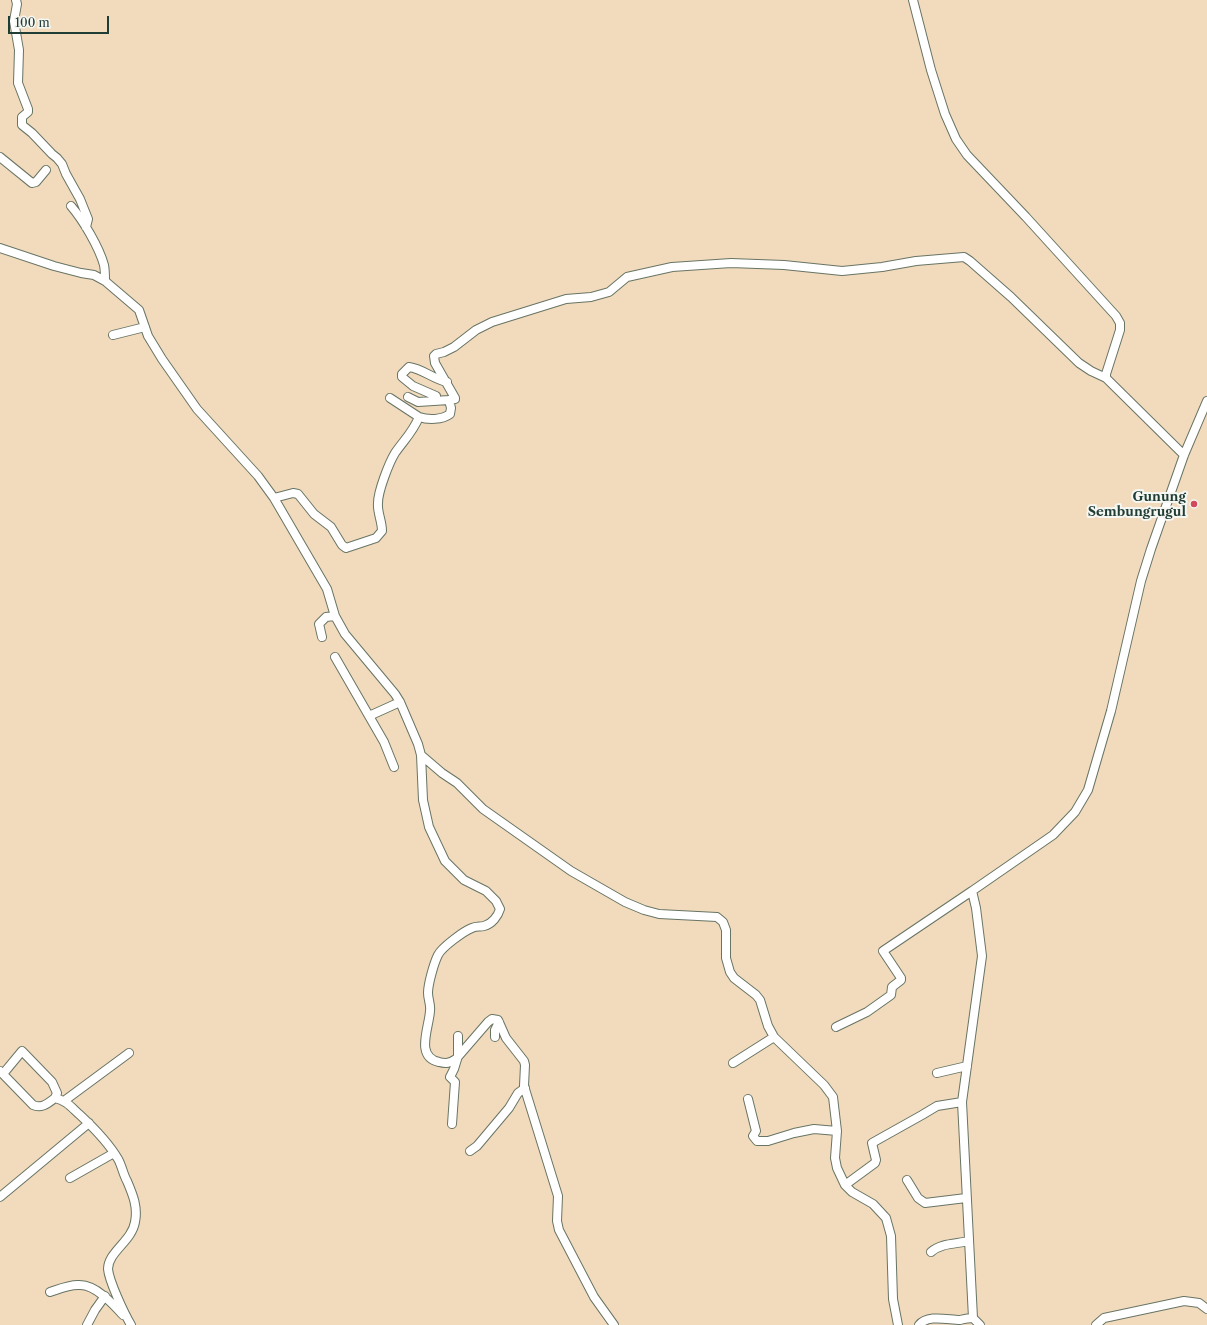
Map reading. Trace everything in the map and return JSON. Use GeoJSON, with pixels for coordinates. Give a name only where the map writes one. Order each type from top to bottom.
{"type":"FeatureCollection","features":[{"type":"Feature","properties":{"kind":"street"},"geometry":{"type":"LineString","coordinates":[[16,0],[17,4],[14,21],[19,50],[18,83],[28,109],[28,112],[22,117],[22,124],[62,164],[80,199],[88,219],[86,228]]}},
{"type":"Feature","properties":{"kind":"street"},"geometry":{"type":"LineString","coordinates":[[913,0],[931,70],[945,114],[956,139],[967,155],[1032,223],[1119,320],[1120,330],[1106,378]]}},
{"type":"Feature","properties":{"kind":"street"},"geometry":{"type":"LineString","coordinates":[[0,157],[32,183],[36,182],[46,170]]}},
{"type":"Feature","properties":{"kind":"street"},"geometry":{"type":"LineString","coordinates":[[72,206],[86,228],[104,264],[105,281]]}},
{"type":"Feature","properties":{"kind":"street"},"geometry":{"type":"LineString","coordinates":[[0,248],[61,268],[94,276],[105,281],[139,310],[148,336],[162,360],[197,409],[258,476],[274,498],[327,589],[335,616],[345,634],[400,702],[421,754],[423,800],[429,827],[445,861],[464,880],[486,892],[496,901],[500,909],[499,913],[489,924],[467,930],[441,950],[437,956],[428,991],[431,1009],[424,1043],[428,1056],[436,1061],[448,1063],[452,1062],[488,1022],[495,1019],[500,1022]]}},
{"type":"Feature","properties":{"kind":"street"},"geometry":{"type":"LineString","coordinates":[[408,397],[418,402],[455,399],[447,382],[435,363],[434,356],[454,347],[476,330],[492,322],[566,299],[591,297],[609,292],[627,277],[693,264],[731,263],[784,265],[842,271],[882,267],[916,261],[964,257],[1011,297],[1079,363],[1106,378],[1184,454]]}},
{"type":"Feature","properties":{"kind":"street"},"geometry":{"type":"LineString","coordinates":[[113,335],[145,327]]}},
{"type":"Feature","properties":{"kind":"street"},"geometry":{"type":"LineString","coordinates":[[436,401],[436,396],[408,383],[402,377],[402,374],[409,367],[416,368],[437,380],[447,382]]}},
{"type":"Feature","properties":{"kind":"street"},"geometry":{"type":"LineString","coordinates":[[390,398],[418,417],[425,418],[443,418],[448,416],[452,411],[449,400]]}},
{"type":"Feature","properties":{"kind":"street"},"geometry":{"type":"LineString","coordinates":[[836,1027],[867,1012],[891,995],[892,987],[901,980],[883,951],[1053,835],[1076,812],[1088,790],[1111,712],[1141,581],[1151,549],[1184,454],[1207,401]]}},
{"type":"Feature","properties":{"kind":"street"},"geometry":{"type":"LineString","coordinates":[[274,498],[293,493],[298,494],[314,514],[331,528],[342,545],[346,548],[376,538],[380,535],[382,527],[378,503],[389,466],[394,455],[414,428],[418,417]]}},
{"type":"Feature","properties":{"kind":"street"},"geometry":{"type":"LineString","coordinates":[[322,637],[319,624],[326,617],[335,616]]}},
{"type":"Feature","properties":{"kind":"street"},"geometry":{"type":"LineString","coordinates":[[335,657],[384,742],[394,767]]}},
{"type":"Feature","properties":{"kind":"street"},"geometry":{"type":"LineString","coordinates":[[369,716],[400,702]]}},
{"type":"Feature","properties":{"kind":"street"},"geometry":{"type":"LineString","coordinates":[[421,754],[442,773],[457,783],[483,809],[572,871],[625,902],[644,910],[659,914],[717,917],[723,922],[726,930],[726,958],[728,967],[734,978],[756,995],[760,1000],[768,1026],[774,1037],[824,1086],[833,1097],[837,1131],[836,1163],[845,1185],[852,1192],[873,1204],[886,1218],[891,1236],[893,1299],[898,1325]]}},
{"type":"Feature","properties":{"kind":"street"},"geometry":{"type":"LineString","coordinates":[[972,891],[976,908],[982,956],[962,1102],[973,1318],[980,1325]]}},
{"type":"Feature","properties":{"kind":"street"},"geometry":{"type":"LineString","coordinates":[[495,1037],[495,1030],[500,1022]]}},
{"type":"Feature","properties":{"kind":"street"},"geometry":{"type":"LineString","coordinates":[[500,1022],[501,1029],[506,1038],[524,1061],[525,1088],[558,1196],[557,1221],[559,1230],[594,1297],[614,1325]]}},
{"type":"Feature","properties":{"kind":"street"},"geometry":{"type":"LineString","coordinates":[[452,1124],[455,1082],[450,1077],[458,1056],[458,1036]]}},
{"type":"Feature","properties":{"kind":"street"},"geometry":{"type":"LineString","coordinates":[[733,1063],[774,1037]]}},
{"type":"Feature","properties":{"kind":"street"},"geometry":{"type":"LineString","coordinates":[[22,1051],[52,1082],[57,1093],[55,1098],[44,1106],[38,1107],[33,1105],[2,1073],[22,1051]]}},
{"type":"Feature","properties":{"kind":"street"},"geometry":{"type":"LineString","coordinates":[[64,1101],[130,1053]]}},
{"type":"Feature","properties":{"kind":"street"},"geometry":{"type":"LineString","coordinates":[[937,1073],[967,1066]]}},
{"type":"Feature","properties":{"kind":"street"},"geometry":{"type":"LineString","coordinates":[[470,1151],[477,1146],[509,1108],[518,1093],[525,1088]]}},
{"type":"Feature","properties":{"kind":"street"},"geometry":{"type":"LineString","coordinates":[[55,1098],[64,1101],[89,1123],[106,1142],[118,1160],[133,1195],[136,1206],[135,1224],[130,1235],[112,1256],[108,1267],[113,1286],[129,1322]]}},
{"type":"Feature","properties":{"kind":"street"},"geometry":{"type":"LineString","coordinates":[[748,1099],[756,1131],[753,1136],[757,1141],[768,1141],[794,1132],[814,1130],[837,1131]]}},
{"type":"Feature","properties":{"kind":"street"},"geometry":{"type":"LineString","coordinates":[[845,1185],[875,1163],[876,1160],[872,1143],[937,1106],[962,1102]]}},
{"type":"Feature","properties":{"kind":"street"},"geometry":{"type":"LineString","coordinates":[[0,1197],[89,1123]]}},
{"type":"Feature","properties":{"kind":"street"},"geometry":{"type":"LineString","coordinates":[[70,1178],[114,1153]]}},
{"type":"Feature","properties":{"kind":"street"},"geometry":{"type":"LineString","coordinates":[[907,1180],[918,1198],[925,1202],[966,1198]]}},
{"type":"Feature","properties":{"kind":"street"},"geometry":{"type":"LineString","coordinates":[[931,1252],[942,1246],[969,1242]]}},
{"type":"Feature","properties":{"kind":"street"},"geometry":{"type":"LineString","coordinates":[[50,1292],[76,1285],[88,1286],[105,1296],[129,1322]]}},
{"type":"Feature","properties":{"kind":"street"},"geometry":{"type":"LineString","coordinates":[[87,1325],[94,1310],[105,1296]]}},
{"type":"Feature","properties":{"kind":"street"},"geometry":{"type":"LineString","coordinates":[[1096,1325],[1104,1318],[1184,1301],[1199,1303],[1207,1309]]}},
{"type":"Feature","properties":{"kind":"street"},"geometry":{"type":"LineString","coordinates":[[920,1325],[924,1321],[934,1319],[956,1322],[973,1318]]}},
{"type":"Feature","properties":{"kind":"place","name":"Gunung Sembungrugul"},"geometry":{"type":"Point","coordinates":[1194,504]}}]}
